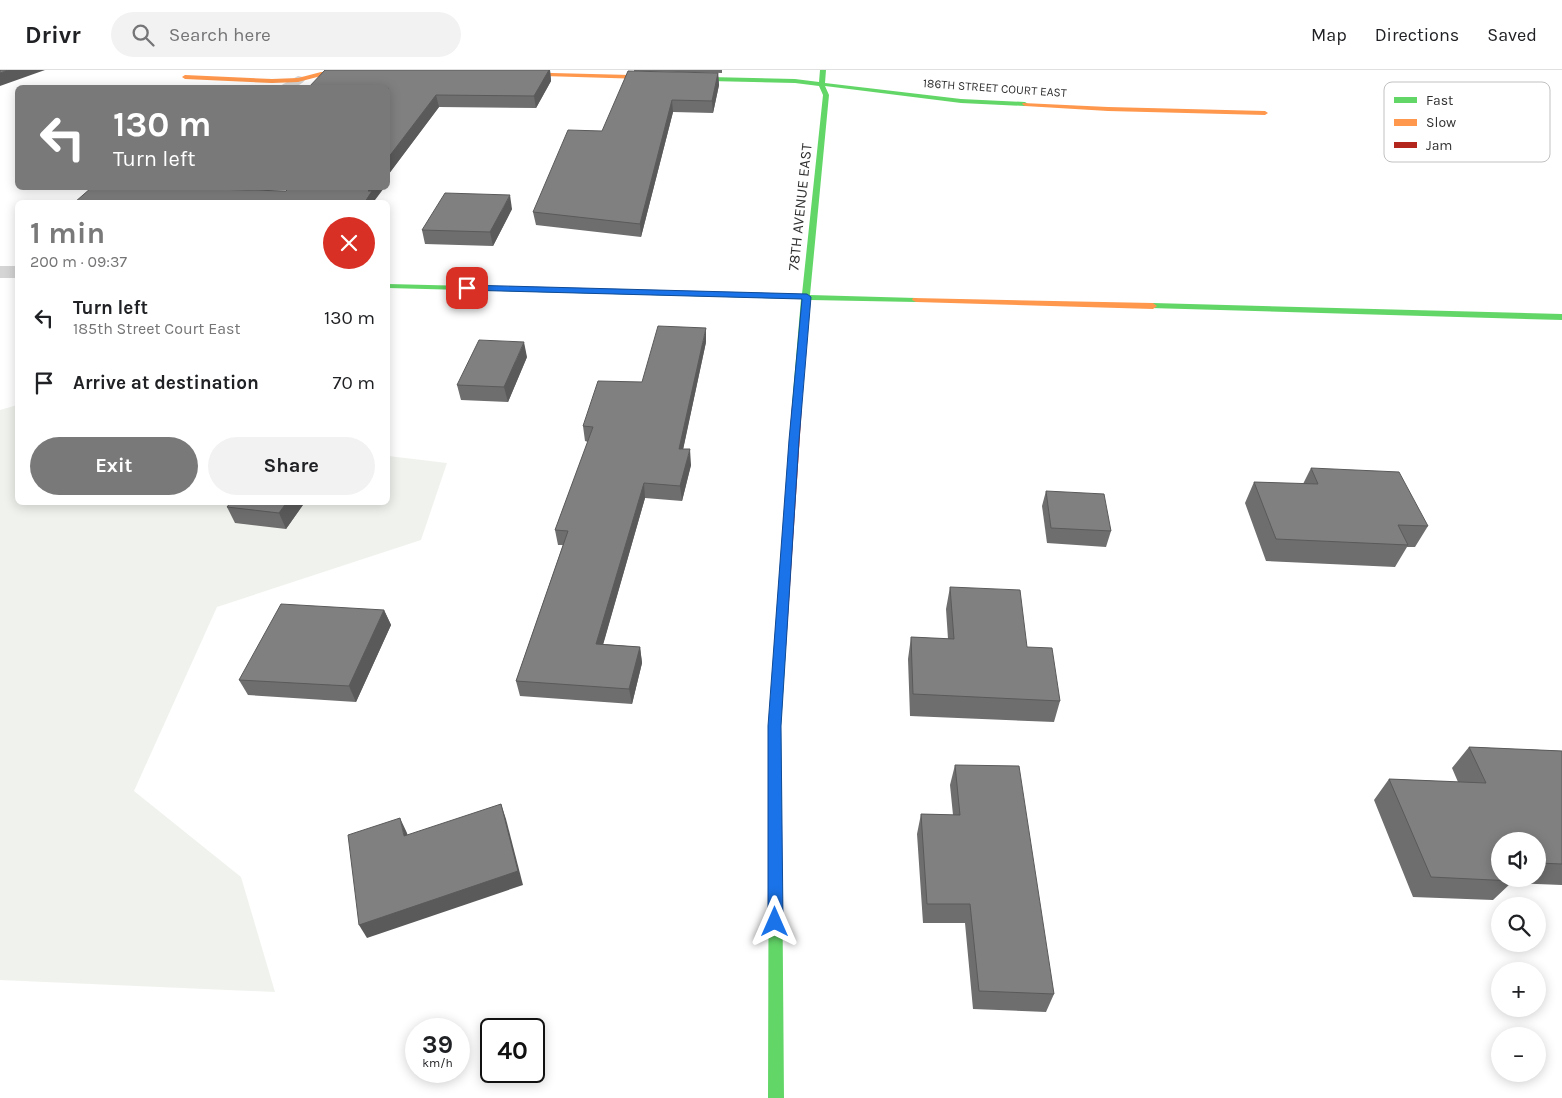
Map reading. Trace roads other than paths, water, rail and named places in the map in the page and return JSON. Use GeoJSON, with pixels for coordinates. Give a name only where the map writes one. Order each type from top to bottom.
{"type":"FeatureCollection","features":[{"type":"Feature","properties":{"kind":"street"},"geometry":{"type":"LineString","coordinates":[[185,77],[272,81],[298,80],[321,74],[372,70]]}},
{"type":"Feature","properties":{"kind":"street","name":"78TH AVENUE EAST"},"geometry":{"type":"LineString","coordinates":[[776,1098],[775,726],[794,440],[810,243],[826,95],[822,86],[823,70]]}},
{"type":"Feature","properties":{"kind":"street","name":"186TH STREET COURT EAST"},"geometry":{"type":"LineString","coordinates":[[500,74],[795,81],[822,86],[961,101],[1108,109],[1265,113]]}},
{"type":"Feature","properties":{"kind":"street"},"geometry":{"type":"LineString","coordinates":[[289,85],[298,80]]}},
{"type":"Feature","properties":{"kind":"street"},"geometry":{"type":"LineString","coordinates":[[0,272],[15,272]]}},
{"type":"Feature","properties":{"kind":"street"},"geometry":{"type":"LineString","coordinates":[[390,286],[1562,317]]}}]}
